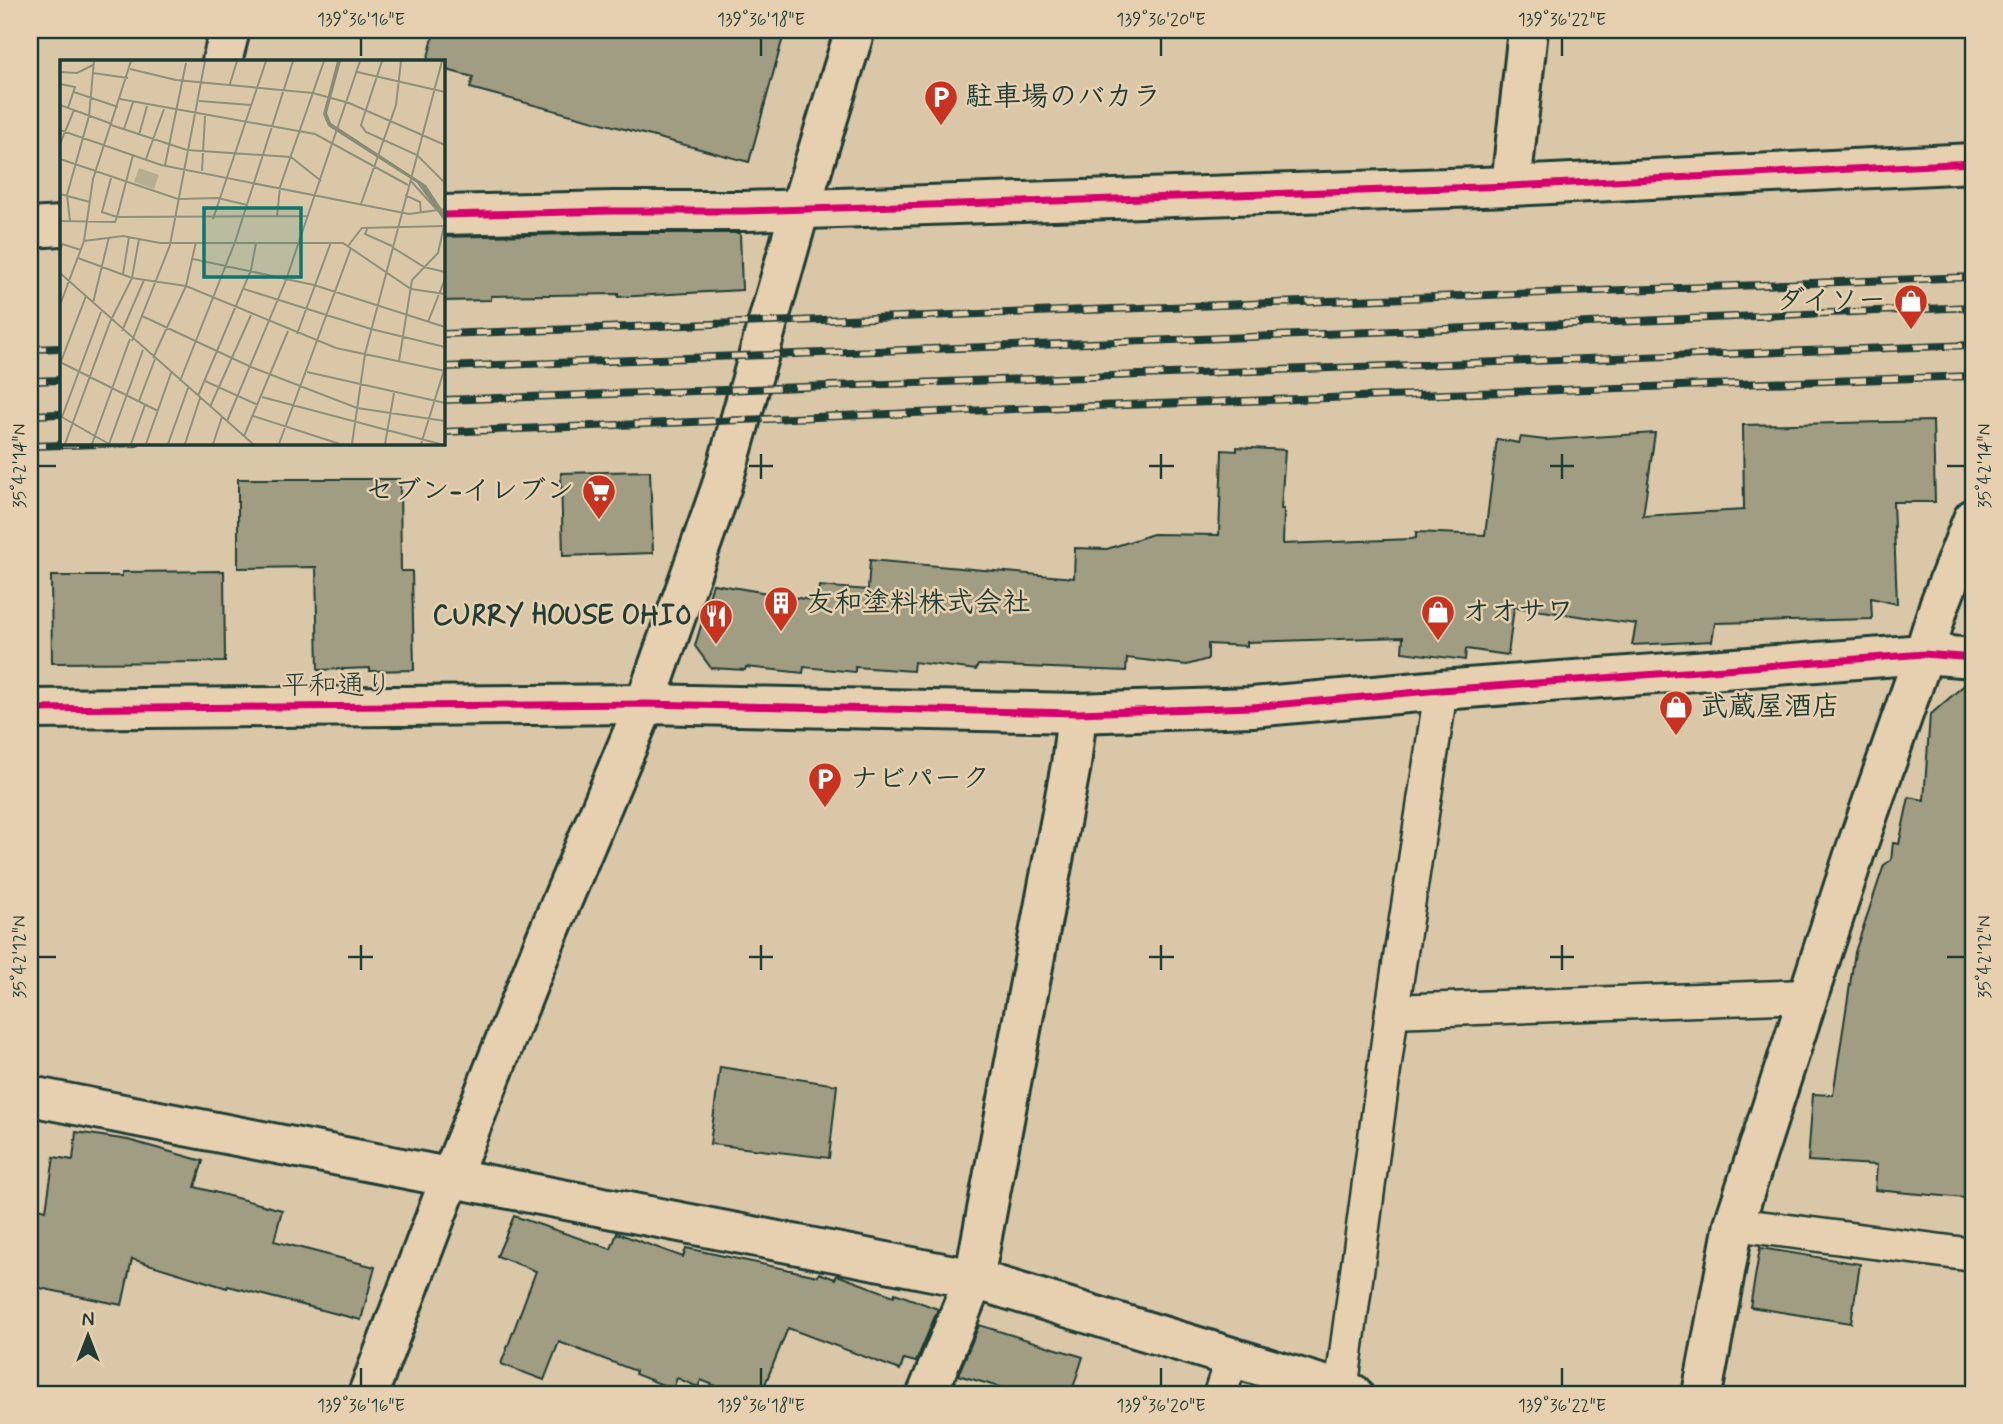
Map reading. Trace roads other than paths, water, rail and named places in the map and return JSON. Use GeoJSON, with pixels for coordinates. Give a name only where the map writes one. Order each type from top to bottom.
{"type":"FeatureCollection","features":[{"type":"Feature","properties":{"kind":"street"},"geometry":{"type":"LineString","coordinates":[[222,60],[230,30]]}},
{"type":"Feature","properties":{"kind":"street"},"geometry":{"type":"LineString","coordinates":[[368,1394],[545,941],[645,704],[721,488],[800,209],[855,30]]}},
{"type":"Feature","properties":{"kind":"street"},"geometry":{"type":"LineString","coordinates":[[1511,186],[1528,30]]}},
{"type":"Feature","properties":{"kind":"street"},"geometry":{"type":"LineString","coordinates":[[444,215],[800,209],[1511,186],[1973,163]]}},
{"type":"Feature","properties":{"kind":"street"},"geometry":{"type":"LineString","coordinates":[[30,228],[60,226]]}},
{"type":"Feature","properties":{"kind":"street"},"geometry":{"type":"LineString","coordinates":[[1702,1394],[1734,1224],[1939,606],[1973,519]]}},
{"type":"Feature","properties":{"kind":"street","name":"平和通り"},"geometry":{"type":"LineString","coordinates":[[30,709],[645,704],[1077,713],[1252,707],[1924,654],[1973,658]]}},
{"type":"Feature","properties":{"kind":"street"},"geometry":{"type":"LineString","coordinates":[[927,1394],[974,1279],[1071,765],[1077,713]]}},
{"type":"Feature","properties":{"kind":"street"},"geometry":{"type":"LineString","coordinates":[[30,1096],[974,1279],[1347,1392]]}},
{"type":"Feature","properties":{"kind":"lane"},"geometry":{"type":"LineString","coordinates":[[1347,1392],[1392,1011],[1441,690]]}},
{"type":"Feature","properties":{"kind":"lane"},"geometry":{"type":"LineString","coordinates":[[1392,1011],[1808,996]]}},
{"type":"Feature","properties":{"kind":"lane"},"geometry":{"type":"LineString","coordinates":[[1734,1224],[1973,1255]]}},
{"type":"Feature","properties":{"kind":"lane"},"geometry":{"type":"LineString","coordinates":[[1220,1394],[1232,1358]]}},
{"type":"Feature","properties":{"kind":"railway"},"geometry":{"type":"LineString","coordinates":[[444,334],[1973,277]]}},
{"type":"Feature","properties":{"kind":"railway"},"geometry":{"type":"LineString","coordinates":[[444,367],[1973,307]]}},
{"type":"Feature","properties":{"kind":"railway"},"geometry":{"type":"LineString","coordinates":[[444,400],[1973,345]]}},
{"type":"Feature","properties":{"kind":"railway"},"geometry":{"type":"LineString","coordinates":[[30,349],[60,348]]}},
{"type":"Feature","properties":{"kind":"railway"},"geometry":{"type":"LineString","coordinates":[[444,432],[1066,407],[1973,376]]}},
{"type":"Feature","properties":{"kind":"railway"},"geometry":{"type":"LineString","coordinates":[[30,381],[60,380]]}},
{"type":"Feature","properties":{"kind":"railway"},"geometry":{"type":"LineString","coordinates":[[30,415],[60,414]]}},
{"type":"Feature","properties":{"kind":"railway"},"geometry":{"type":"LineString","coordinates":[[30,446],[101,444]]}},
{"type":"Feature","properties":{"kind":"place","name":"駐車場のバカラ"},"geometry":{"type":"Point","coordinates":[941,127]}},
{"type":"Feature","properties":{"kind":"place","name":"ダイソー"},"geometry":{"type":"Point","coordinates":[1911,331]}},
{"type":"Feature","properties":{"kind":"place","name":"セブン-イレブン"},"geometry":{"type":"Point","coordinates":[599,521]}},
{"type":"Feature","properties":{"kind":"place","name":"友和塗料株式会社"},"geometry":{"type":"Point","coordinates":[781,633]}},
{"type":"Feature","properties":{"kind":"place","name":"オオサワ"},"geometry":{"type":"Point","coordinates":[1438,642]}},
{"type":"Feature","properties":{"kind":"place","name":"CURRY HOUSE OHIO"},"geometry":{"type":"Point","coordinates":[716,646]}},
{"type":"Feature","properties":{"kind":"place","name":"武蔵屋酒店"},"geometry":{"type":"Point","coordinates":[1676,737]}},
{"type":"Feature","properties":{"kind":"place","name":"ナビパーク"},"geometry":{"type":"Point","coordinates":[825,809]}}]}
